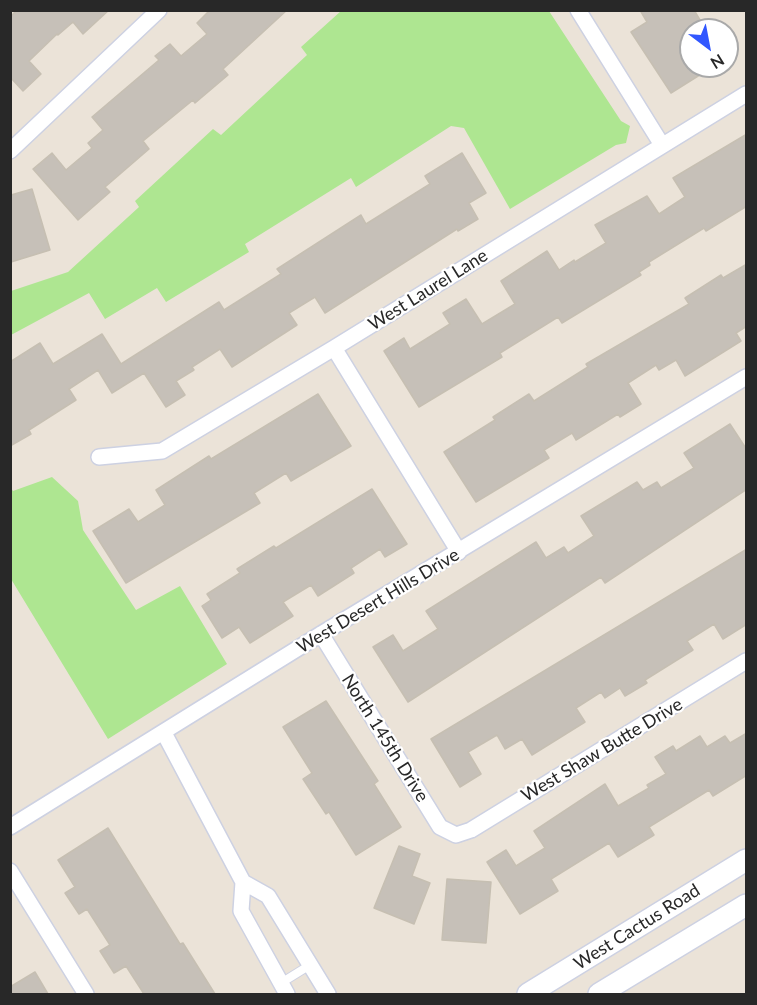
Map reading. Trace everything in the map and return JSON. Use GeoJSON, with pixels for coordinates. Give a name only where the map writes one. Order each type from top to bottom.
{"type":"FeatureCollection","features":[{"type":"Feature","properties":{"kind":"main road","name":"West Cactus Road"},"geometry":{"type":"LineString","coordinates":[[528,994],[747,860]]}},
{"type":"Feature","properties":{"kind":"main road","name":"West Cactus Road"},"geometry":{"type":"LineString","coordinates":[[599,994],[747,904]]}},
{"type":"Feature","properties":{"kind":"street"},"geometry":{"type":"LineString","coordinates":[[10,151],[159,10]]}},
{"type":"Feature","properties":{"kind":"street"},"geometry":{"type":"LineString","coordinates":[[578,10],[662,145]]}},
{"type":"Feature","properties":{"kind":"street","name":"West Laurel Lane"},"geometry":{"type":"LineString","coordinates":[[99,457],[162,451],[747,94]]}},
{"type":"Feature","properties":{"kind":"street"},"geometry":{"type":"LineString","coordinates":[[334,348],[459,552]]}},
{"type":"Feature","properties":{"kind":"street","name":"West Desert Hills Drive"},"geometry":{"type":"LineString","coordinates":[[10,827],[321,634],[747,377]]}},
{"type":"Feature","properties":{"kind":"street","name":"North 145th Drive"},"geometry":{"type":"LineString","coordinates":[[321,634],[440,827],[456,835]]}},
{"type":"Feature","properties":{"kind":"street","name":"West Shaw Butte Drive"},"geometry":{"type":"LineString","coordinates":[[456,835],[471,830],[747,662]]}},
{"type":"Feature","properties":{"kind":"street"},"geometry":{"type":"LineString","coordinates":[[164,733],[243,882],[241,911],[284,989]]}},
{"type":"Feature","properties":{"kind":"street"},"geometry":{"type":"LineString","coordinates":[[10,871],[86,994]]}},
{"type":"Feature","properties":{"kind":"street"},"geometry":{"type":"LineString","coordinates":[[243,882],[268,896],[328,994]]}},
{"type":"Feature","properties":{"kind":"lane"},"geometry":{"type":"LineString","coordinates":[[284,989],[310,965]]}},
{"type":"Feature","properties":{"kind":"green space"},"geometry":{"type":"Polygon","coordinates":[[[341,11],[549,11],[621,121],[630,126],[626,143],[616,145],[510,209],[464,128],[451,126],[356,187],[351,178],[245,244],[249,252],[166,302],[157,288],[105,319],[89,293],[11,335],[11,291],[68,272],[139,207],[135,201],[213,129],[221,135],[307,55],[301,47],[341,11]]]}},
{"type":"Feature","properties":{"kind":"green space"},"geometry":{"type":"Polygon","coordinates":[[[52,477],[78,501],[83,530],[136,610],[180,586],[227,664],[108,739],[11,579],[11,488],[13,491],[52,477]]]}},
{"type":"Feature","properties":{"kind":"building"},"geometry":{"type":"Polygon","coordinates":[[[17,10],[109,10],[83,34],[73,22],[57,34],[29,61],[41,74],[23,91],[10,77],[10,17],[17,10]]]}},
{"type":"Feature","properties":{"kind":"building"},"geometry":{"type":"Polygon","coordinates":[[[210,10],[287,10],[223,69],[228,75],[195,103],[193,100],[143,141],[149,149],[105,187],[110,192],[78,220],[33,169],[52,153],[66,170],[92,148],[88,143],[103,130],[92,117],[159,60],[155,56],[170,44],[181,56],[207,34],[197,23],[210,10]]]}},
{"type":"Feature","properties":{"kind":"building"},"geometry":{"type":"Polygon","coordinates":[[[640,10],[694,10],[699,18],[679,18],[679,78],[695,78],[671,93],[631,32],[647,22],[640,10]]]}},
{"type":"Feature","properties":{"kind":"building"},"geometry":{"type":"Polygon","coordinates":[[[747,134],[747,206],[706,231],[704,228],[649,262],[650,265],[639,272],[641,275],[562,323],[558,317],[500,353],[502,357],[419,407],[384,351],[404,338],[410,349],[450,324],[443,313],[466,299],[482,324],[515,304],[501,281],[547,251],[559,270],[574,260],[575,262],[606,243],[595,225],[647,196],[659,214],[685,197],[673,178],[747,134]]]}},
{"type":"Feature","properties":{"kind":"building"},"geometry":{"type":"Polygon","coordinates":[[[462,153],[486,193],[469,203],[478,219],[458,231],[457,229],[325,313],[315,297],[289,313],[297,325],[232,367],[220,349],[192,367],[194,370],[176,381],[185,395],[166,407],[144,373],[112,393],[98,370],[69,389],[76,400],[29,430],[31,434],[10,446],[10,362],[40,343],[53,364],[102,334],[121,364],[219,302],[224,310],[281,274],[277,269],[361,215],[366,224],[430,184],[425,176],[462,153]]]}},
{"type":"Feature","properties":{"kind":"building"},"geometry":{"type":"Polygon","coordinates":[[[32,189],[50,250],[11,262],[11,195],[32,189]]]}},
{"type":"Feature","properties":{"kind":"building"},"geometry":{"type":"Polygon","coordinates":[[[747,264],[747,326],[736,333],[741,341],[685,376],[676,360],[659,370],[656,365],[628,383],[641,404],[620,417],[618,414],[576,440],[572,433],[544,450],[549,458],[476,502],[444,452],[495,420],[493,417],[529,394],[534,401],[588,367],[586,364],[689,304],[685,298],[721,275],[723,278],[747,264]]]}},
{"type":"Feature","properties":{"kind":"building"},"geometry":{"type":"Polygon","coordinates":[[[318,394],[351,446],[291,481],[286,473],[254,493],[260,503],[126,583],[93,531],[129,509],[138,522],[165,505],[156,490],[209,456],[211,459],[318,394]]]}},
{"type":"Feature","properties":{"kind":"building"},"geometry":{"type":"Polygon","coordinates":[[[730,424],[747,450],[747,489],[605,583],[601,577],[408,702],[373,647],[393,635],[403,651],[438,629],[426,611],[536,542],[546,558],[564,547],[568,553],[594,536],[581,516],[637,482],[643,490],[657,482],[661,488],[694,468],[684,453],[730,424]]]}},
{"type":"Feature","properties":{"kind":"building"},"geometry":{"type":"Polygon","coordinates":[[[372,489],[407,544],[385,557],[380,549],[351,568],[354,573],[318,596],[311,585],[283,602],[293,616],[250,643],[239,627],[222,638],[202,606],[211,600],[207,594],[240,573],[237,569],[274,546],[276,548],[372,489]]]}},
{"type":"Feature","properties":{"kind":"building"},"geometry":{"type":"Polygon","coordinates":[[[747,549],[747,624],[723,639],[714,624],[687,641],[693,650],[645,680],[647,683],[625,696],[620,688],[605,698],[601,692],[576,708],[585,722],[532,755],[522,739],[505,749],[497,735],[468,752],[481,774],[460,787],[431,739],[747,549]]]}},
{"type":"Feature","properties":{"kind":"building"},"geometry":{"type":"Polygon","coordinates":[[[326,701],[378,781],[374,784],[401,827],[356,855],[329,812],[326,814],[303,779],[312,773],[283,727],[326,701]]]}},
{"type":"Feature","properties":{"kind":"building"},"geometry":{"type":"Polygon","coordinates":[[[747,733],[747,775],[713,796],[709,790],[649,827],[654,835],[618,857],[609,843],[551,879],[558,891],[520,914],[487,862],[506,850],[516,866],[545,848],[534,831],[605,784],[618,806],[649,788],[647,785],[666,774],[655,757],[673,746],[676,751],[700,736],[707,747],[725,736],[730,743],[747,733]]]}},
{"type":"Feature","properties":{"kind":"building"},"geometry":{"type":"Polygon","coordinates":[[[108,828],[180,944],[183,943],[215,994],[144,994],[126,966],[114,973],[100,951],[110,945],[87,909],[79,914],[65,893],[75,887],[58,860],[108,828]]]}},
{"type":"Feature","properties":{"kind":"building"},"geometry":{"type":"Polygon","coordinates":[[[399,846],[420,854],[412,876],[430,883],[414,924],[374,908],[399,846]]]}},
{"type":"Feature","properties":{"kind":"building"},"geometry":{"type":"Polygon","coordinates":[[[447,879],[491,882],[486,943],[442,940],[447,879]]]}},
{"type":"Feature","properties":{"kind":"building"},"geometry":{"type":"Polygon","coordinates":[[[35,972],[48,994],[10,994],[10,987],[35,972]]]}}]}
